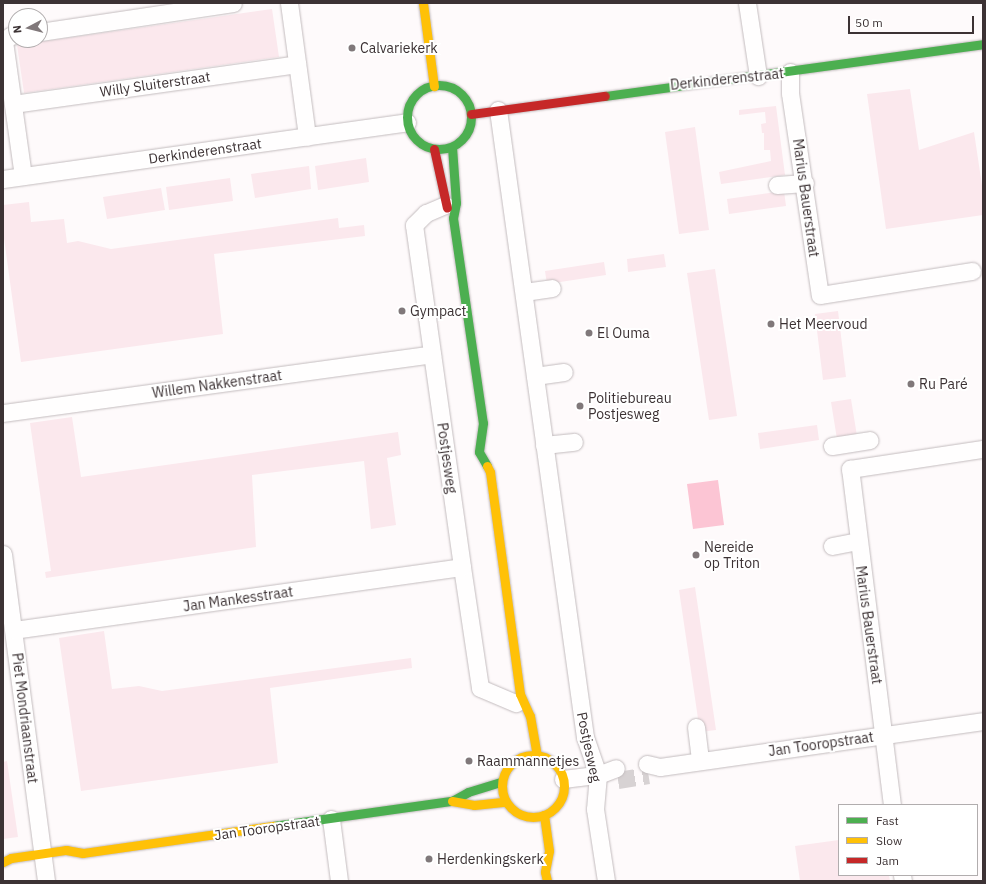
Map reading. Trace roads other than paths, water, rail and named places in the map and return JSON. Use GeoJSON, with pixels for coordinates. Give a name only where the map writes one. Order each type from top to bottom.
{"type":"FeatureCollection","features":[{"type":"Feature","properties":{"kind":"street"},"geometry":{"type":"LineString","coordinates":[[48,31],[233,3]]}},
{"type":"Feature","properties":{"kind":"street"},"geometry":{"type":"LineString","coordinates":[[289,3],[306,137]]}},
{"type":"Feature","properties":{"kind":"street"},"geometry":{"type":"LineString","coordinates":[[422,3],[434,86]]}},
{"type":"Feature","properties":{"kind":"street"},"geometry":{"type":"LineString","coordinates":[[747,3],[758,76]]}},
{"type":"Feature","properties":{"kind":"street"},"geometry":{"type":"LineString","coordinates":[[8,38],[4,41],[22,176]]}},
{"type":"Feature","properties":{"kind":"street","name":"Derkinderenstraat"},"geometry":{"type":"LineString","coordinates":[[471,114],[676,85],[790,72],[983,44]]}},
{"type":"Feature","properties":{"kind":"street","name":"Willy Sluiterstraat"},"geometry":{"type":"LineString","coordinates":[[13,104],[297,64]]}},
{"type":"Feature","properties":{"kind":"street","name":"Marius Bauerstraat"},"geometry":{"type":"LineString","coordinates":[[790,72],[790,93],[805,183],[820,295],[849,292],[972,271]]}},
{"type":"Feature","properties":{"kind":"street"},"geometry":{"type":"LineString","coordinates":[[434,86],[455,89],[468,104],[471,114],[466,135],[452,147],[434,149],[422,144],[412,135],[407,122],[408,110],[414,98],[423,90],[434,86]]}},
{"type":"Feature","properties":{"kind":"street","name":"Postjesweg"},"geometry":{"type":"LineString","coordinates":[[498,110],[585,737],[598,775],[595,809],[606,881]]}},
{"type":"Feature","properties":{"kind":"street","name":"Derkinderenstraat"},"geometry":{"type":"LineString","coordinates":[[3,179],[407,122]]}},
{"type":"Feature","properties":{"kind":"street"},"geometry":{"type":"LineString","coordinates":[[449,211],[456,203],[452,147]]}},
{"type":"Feature","properties":{"kind":"street"},"geometry":{"type":"LineString","coordinates":[[434,149],[449,211],[483,423],[479,452],[490,472],[518,704],[530,716],[537,754]]}},
{"type":"Feature","properties":{"kind":"street"},"geometry":{"type":"LineString","coordinates":[[777,185],[805,183]]}},
{"type":"Feature","properties":{"kind":"street","name":"Postjesweg"},"geometry":{"type":"LineString","coordinates":[[449,211],[426,213],[414,225],[432,354],[480,688],[518,704]]}},
{"type":"Feature","properties":{"kind":"street"},"geometry":{"type":"LineString","coordinates":[[524,292],[552,288]]}},
{"type":"Feature","properties":{"kind":"street","name":"Willem Nakkenstraat"},"geometry":{"type":"LineString","coordinates":[[3,413],[432,354]]}},
{"type":"Feature","properties":{"kind":"street"},"geometry":{"type":"LineString","coordinates":[[535,376],[564,372]]}},
{"type":"Feature","properties":{"kind":"street"},"geometry":{"type":"LineString","coordinates":[[483,423],[490,436]]}},
{"type":"Feature","properties":{"kind":"street"},"geometry":{"type":"LineString","coordinates":[[832,446],[870,440]]}},
{"type":"Feature","properties":{"kind":"street"},"geometry":{"type":"LineString","coordinates":[[544,445],[574,442]]}},
{"type":"Feature","properties":{"kind":"street","name":"Marius Bauerstraat"},"geometry":{"type":"LineString","coordinates":[[892,804],[884,735],[857,541],[850,468],[983,449]]}},
{"type":"Feature","properties":{"kind":"street"},"geometry":{"type":"LineString","coordinates":[[490,472],[495,457]]}},
{"type":"Feature","properties":{"kind":"street"},"geometry":{"type":"LineString","coordinates":[[832,546],[857,541]]}},
{"type":"Feature","properties":{"kind":"street","name":"Piet Mondriaanstraat"},"geometry":{"type":"LineString","coordinates":[[3,554],[44,867]]}},
{"type":"Feature","properties":{"kind":"street","name":"Jan Mankesstraat"},"geometry":{"type":"LineString","coordinates":[[14,630],[462,567]]}},
{"type":"Feature","properties":{"kind":"street","name":"Jan Tooropstraat"},"geometry":{"type":"LineString","coordinates":[[652,769],[983,721]]}},
{"type":"Feature","properties":{"kind":"street"},"geometry":{"type":"LineString","coordinates":[[696,727],[700,761]]}},
{"type":"Feature","properties":{"kind":"street"},"geometry":{"type":"LineString","coordinates":[[522,752],[537,754],[557,765],[564,779],[560,801],[544,815],[528,817],[517,813],[505,802],[501,782],[508,766],[522,752]]}},
{"type":"Feature","properties":{"kind":"street"},"geometry":{"type":"LineString","coordinates":[[564,779],[617,774]]}},
{"type":"Feature","properties":{"kind":"street","name":"Jan Tooropstraat"},"geometry":{"type":"LineString","coordinates":[[452,801],[468,792],[501,782]]}},
{"type":"Feature","properties":{"kind":"street","name":"Jan Tooropstraat"},"geometry":{"type":"LineString","coordinates":[[4,867],[44,867],[66,850],[83,853],[452,801],[474,805],[505,802]]}},
{"type":"Feature","properties":{"kind":"street"},"geometry":{"type":"LineString","coordinates":[[544,815],[549,851],[546,876]]}},
{"type":"Feature","properties":{"kind":"street"},"geometry":{"type":"LineString","coordinates":[[528,817],[530,827]]}},
{"type":"Feature","properties":{"kind":"street"},"geometry":{"type":"LineString","coordinates":[[331,819],[339,881]]}},
{"type":"Feature","properties":{"kind":"street","name":"Jan Tooropstraat"},"geometry":{"type":"LineString","coordinates":[[72,859],[83,853]]}},
{"type":"Feature","properties":{"kind":"street"},"geometry":{"type":"LineString","coordinates":[[538,858],[546,876]]}},
{"type":"Feature","properties":{"kind":"tunnel"},"geometry":{"type":"LineString","coordinates":[[618,780],[649,775]]}},
{"type":"Feature","properties":{"kind":"place","name":"Calvariekerk"},"geometry":{"type":"Point","coordinates":[352,48]}},
{"type":"Feature","properties":{"kind":"place","name":"Gympact"},"geometry":{"type":"Point","coordinates":[402,311]}},
{"type":"Feature","properties":{"kind":"place","name":"Het Meervoud"},"geometry":{"type":"Point","coordinates":[771,324]}},
{"type":"Feature","properties":{"kind":"place","name":"El Ouma"},"geometry":{"type":"Point","coordinates":[589,333]}},
{"type":"Feature","properties":{"kind":"place","name":"Ru Paré"},"geometry":{"type":"Point","coordinates":[911,384]}},
{"type":"Feature","properties":{"kind":"place","name":"Politiebureau Postjesweg"},"geometry":{"type":"Point","coordinates":[580,406]}},
{"type":"Feature","properties":{"kind":"place","name":"Nereide op Triton"},"geometry":{"type":"Point","coordinates":[696,555]}},
{"type":"Feature","properties":{"kind":"place","name":"Raammannetjes"},"geometry":{"type":"Point","coordinates":[469,761]}},
{"type":"Feature","properties":{"kind":"place","name":"Herdenkingskerk"},"geometry":{"type":"Point","coordinates":[429,859]}}]}
